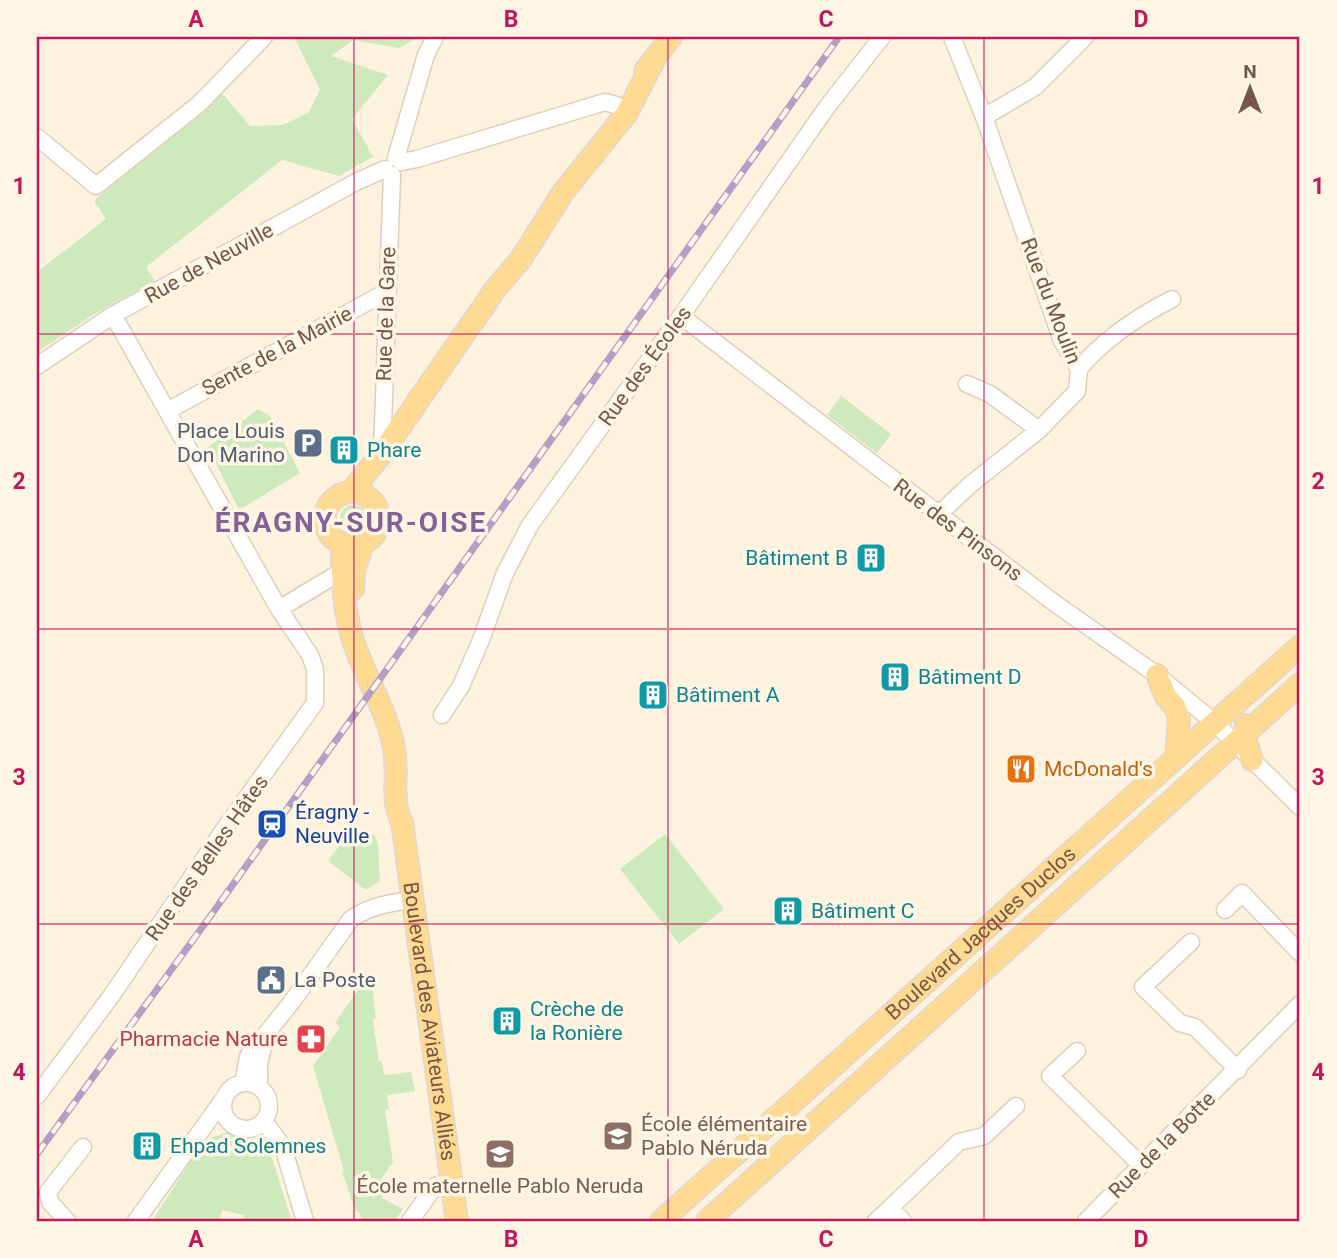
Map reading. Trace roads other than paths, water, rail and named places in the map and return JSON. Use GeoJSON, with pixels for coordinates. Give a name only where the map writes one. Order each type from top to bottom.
{"type":"FeatureCollection","features":[{"type":"Feature","properties":{"kind":"main road"},"geometry":{"type":"LineString","coordinates":[[359,494],[382,453],[497,286],[521,259],[616,105],[671,37]]}},
{"type":"Feature","properties":{"kind":"main road"},"geometry":{"type":"LineString","coordinates":[[559,199],[627,113],[653,62]]}},
{"type":"Feature","properties":{"kind":"main road"},"geometry":{"type":"LineString","coordinates":[[606,138],[620,113],[616,105]]}},
{"type":"Feature","properties":{"kind":"main road"},"geometry":{"type":"LineString","coordinates":[[359,494],[373,502],[379,517],[375,532],[353,543],[329,531],[326,514],[335,498],[359,494]]}},
{"type":"Feature","properties":{"kind":"main road","name":"Boulevard des Aviateurs Alliés"},"geometry":{"type":"LineString","coordinates":[[353,543],[342,571],[351,635],[388,726],[394,750],[397,774],[395,806],[402,822],[457,1221]]}},
{"type":"Feature","properties":{"kind":"main road","name":"Boulevard des Aviateurs Alliés"},"geometry":{"type":"LineString","coordinates":[[353,543],[354,605],[368,656],[395,717],[402,740],[408,806],[402,822]]}},
{"type":"Feature","properties":{"kind":"main road","name":"Boulevard Jacques Duclos"},"geometry":{"type":"LineString","coordinates":[[661,1221],[1300,646]]}},
{"type":"Feature","properties":{"kind":"main road"},"geometry":{"type":"LineString","coordinates":[[1157,676],[1166,697],[1180,718],[1176,758]]}},
{"type":"Feature","properties":{"kind":"main road"},"geometry":{"type":"LineString","coordinates":[[1252,760],[1240,738],[1250,713],[1263,693],[1265,678]]}},
{"type":"Feature","properties":{"kind":"main road","name":"Boulevard Jacques Duclos"},"geometry":{"type":"LineString","coordinates":[[707,1221],[1300,684]]}},
{"type":"Feature","properties":{"kind":"main road"},"geometry":{"type":"LineString","coordinates":[[1188,786],[1190,772],[1208,746],[1215,723]]}},
{"type":"Feature","properties":{"kind":"street"},"geometry":{"type":"LineString","coordinates":[[37,137],[96,186],[200,104],[264,37]]}},
{"type":"Feature","properties":{"kind":"street","name":"Rue de la Gare"},"geometry":{"type":"LineString","coordinates":[[382,453],[393,166],[426,55],[435,37]]}},
{"type":"Feature","properties":{"kind":"street","name":"Rue des Écoles"},"geometry":{"type":"LineString","coordinates":[[442,715],[461,686],[505,573],[530,525],[827,107],[882,37]]}},
{"type":"Feature","properties":{"kind":"street","name":"Rue du Moulin"},"geometry":{"type":"LineString","coordinates":[[938,515],[971,484],[1039,430],[1077,391],[1079,369],[1062,341],[984,117],[953,37]]}},
{"type":"Feature","properties":{"kind":"street"},"geometry":{"type":"LineString","coordinates":[[984,117],[1035,87],[1084,37]]}},
{"type":"Feature","properties":{"kind":"street","name":"Rue de Neuville"},"geometry":{"type":"LineString","coordinates":[[37,366],[113,315],[356,182],[393,166],[605,102],[616,105]]}},
{"type":"Feature","properties":{"kind":"street","name":"Sente de la Mairie"},"geometry":{"type":"LineString","coordinates":[[167,411],[387,291]]}},
{"type":"Feature","properties":{"kind":"street"},"geometry":{"type":"LineString","coordinates":[[1079,369],[1089,357],[1149,311],[1172,299]]}},
{"type":"Feature","properties":{"kind":"street","name":"Rue des Belles Hâtes"},"geometry":{"type":"LineString","coordinates":[[37,1096],[112,995],[314,703],[315,669],[310,655],[279,609],[113,315]]}},
{"type":"Feature","properties":{"kind":"street","name":"Rue des Pinsons"},"geometry":{"type":"LineString","coordinates":[[681,316],[938,515],[1157,676],[1215,723],[1240,738]]}},
{"type":"Feature","properties":{"kind":"street"},"geometry":{"type":"LineString","coordinates":[[967,384],[990,394],[1039,430]]}},
{"type":"Feature","properties":{"kind":"street"},"geometry":{"type":"LineString","coordinates":[[279,609],[342,571]]}},
{"type":"Feature","properties":{"kind":"street"},"geometry":{"type":"LineString","coordinates":[[1252,760],[1300,807]]}},
{"type":"Feature","properties":{"kind":"street"},"geometry":{"type":"LineString","coordinates":[[1225,910],[1242,893],[1300,953]]}},
{"type":"Feature","properties":{"kind":"street"},"geometry":{"type":"LineString","coordinates":[[201,1133],[234,1126],[250,1129],[264,1121],[268,1114],[269,1099],[251,1084],[248,1057],[254,1046],[267,1034],[351,919],[376,906],[411,900]]}},
{"type":"Feature","properties":{"kind":"street"},"geometry":{"type":"LineString","coordinates":[[1191,942],[1143,987],[1181,1024],[1195,1027],[1238,1070]]}},
{"type":"Feature","properties":{"kind":"street","name":"Rue de la Botte"},"geometry":{"type":"LineString","coordinates":[[1086,1221],[1238,1070],[1300,1004]]}},
{"type":"Feature","properties":{"kind":"street"},"geometry":{"type":"LineString","coordinates":[[1077,1051],[1050,1076],[1141,1165]]}},
{"type":"Feature","properties":{"kind":"street"},"geometry":{"type":"LineString","coordinates":[[136,1221],[201,1133],[230,1088],[251,1084]]}},
{"type":"Feature","properties":{"kind":"street"},"geometry":{"type":"LineString","coordinates":[[223,1100],[224,1115],[234,1126]]}},
{"type":"Feature","properties":{"kind":"street"},"geometry":{"type":"LineString","coordinates":[[876,1221],[959,1142],[984,1136],[1016,1106]]}},
{"type":"Feature","properties":{"kind":"street"},"geometry":{"type":"LineString","coordinates":[[264,1121],[283,1147],[305,1221]]}},
{"type":"Feature","properties":{"kind":"street"},"geometry":{"type":"LineString","coordinates":[[67,1221],[50,1202],[48,1192],[83,1147]]}},
{"type":"Feature","properties":{"kind":"street"},"geometry":{"type":"LineString","coordinates":[[410,1221],[435,1186],[451,1181]]}},
{"type":"Feature","properties":{"kind":"street"},"geometry":{"type":"LineString","coordinates":[[890,1208],[903,1221]]}},
{"type":"Feature","properties":{"kind":"railway"},"geometry":{"type":"LineString","coordinates":[[37,1154],[839,37]]}},
{"type":"Feature","properties":{"kind":"place","name":"Place Louis Don Marino"},"geometry":{"type":"Point","coordinates":[308,443]}},
{"type":"Feature","properties":{"kind":"place","name":"Phare"},"geometry":{"type":"Point","coordinates":[344,450]}},
{"type":"Feature","properties":{"kind":"place","name":"Bâtiment B"},"geometry":{"type":"Point","coordinates":[871,558]}},
{"type":"Feature","properties":{"kind":"place","name":"Bâtiment D"},"geometry":{"type":"Point","coordinates":[895,677]}},
{"type":"Feature","properties":{"kind":"place","name":"Bâtiment A"},"geometry":{"type":"Point","coordinates":[653,695]}},
{"type":"Feature","properties":{"kind":"place","name":"McDonald's"},"geometry":{"type":"Point","coordinates":[1021,769]}},
{"type":"Feature","properties":{"kind":"place","name":"Éragny - Neuville"},"geometry":{"type":"Point","coordinates":[272,824]}},
{"type":"Feature","properties":{"kind":"place","name":"Bâtiment C"},"geometry":{"type":"Point","coordinates":[788,911]}},
{"type":"Feature","properties":{"kind":"place","name":"La Poste"},"geometry":{"type":"Point","coordinates":[271,980]}},
{"type":"Feature","properties":{"kind":"place","name":"Crèche de la Ronière"},"geometry":{"type":"Point","coordinates":[507,1021]}},
{"type":"Feature","properties":{"kind":"place","name":"Pharmacie Nature"},"geometry":{"type":"Point","coordinates":[311,1039]}},
{"type":"Feature","properties":{"kind":"place","name":"École élémentaire Pablo Néruda"},"geometry":{"type":"Point","coordinates":[618,1136]}},
{"type":"Feature","properties":{"kind":"place","name":"Ehpad Solemnes"},"geometry":{"type":"Point","coordinates":[147,1146]}},
{"type":"Feature","properties":{"kind":"place","name":"École maternelle Pablo Neruda"},"geometry":{"type":"Point","coordinates":[500,1154]}},
{"type":"Feature","properties":{"kind":"district","name":"ÉRAGNY-SUR-OISE"},"geometry":{"type":"Point","coordinates":[351,522]}}]}
